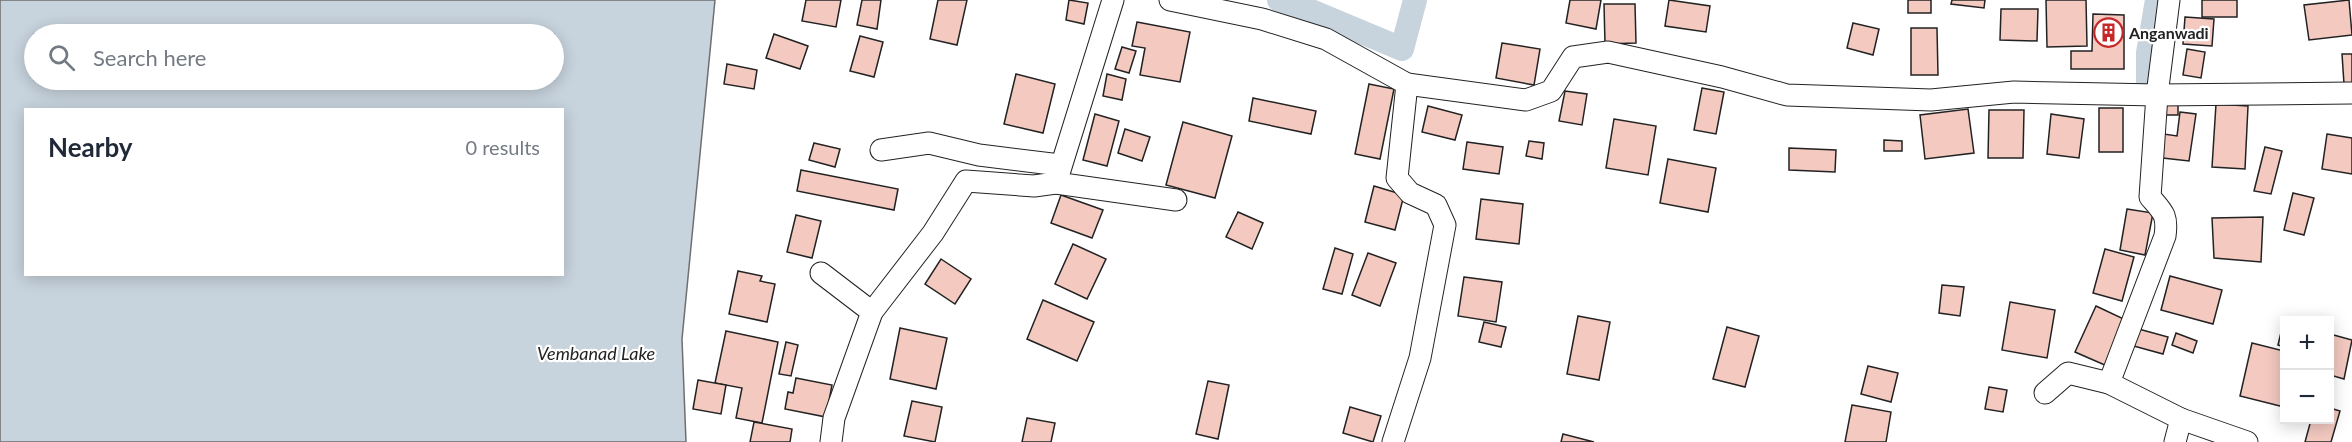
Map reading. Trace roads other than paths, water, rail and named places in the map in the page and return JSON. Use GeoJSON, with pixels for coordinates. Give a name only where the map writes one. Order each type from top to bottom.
{"type":"FeatureCollection","features":[{"type":"Feature","properties":{"kind":"street"},"geometry":{"type":"LineString","coordinates":[[831,442],[834,418],[872,312],[933,232],[966,181],[1034,186],[1058,174],[1113,0]]}},
{"type":"Feature","properties":{"kind":"street"},"geometry":{"type":"LineString","coordinates":[[1170,0],[1262,19],[1326,39],[1407,84],[1526,100],[1551,91],[1573,57],[1608,52],[1722,77],[1787,95],[1931,100],[2014,92],[2157,95],[2352,93]]}},
{"type":"Feature","properties":{"kind":"street"},"geometry":{"type":"LineString","coordinates":[[2109,383],[2165,236],[2167,223],[2165,214],[2150,197],[2157,95],[2169,0]]}},
{"type":"Feature","properties":{"kind":"street"},"geometry":{"type":"LineString","coordinates":[[1393,442],[1420,358],[1445,225],[1436,205],[1410,193],[1397,178],[1407,84]]}},
{"type":"Feature","properties":{"kind":"street"},"geometry":{"type":"LineString","coordinates":[[881,150],[929,143],[1176,200]]}},
{"type":"Feature","properties":{"kind":"street"},"geometry":{"type":"LineString","coordinates":[[821,273],[872,312]]}},
{"type":"Feature","properties":{"kind":"street"},"geometry":{"type":"LineString","coordinates":[[2045,393],[2068,372],[2109,383],[2181,419],[2247,442]]}},
{"type":"Feature","properties":{"kind":"street"},"geometry":{"type":"LineString","coordinates":[[2175,442],[2181,419]]}},
{"type":"Feature","properties":{"kind":"water","name":"Vembanad Lake"},"geometry":{"type":"Polygon","coordinates":[[[0,0],[715,0],[682,339],[686,442],[0,442],[0,0]]]}},
{"type":"Feature","properties":{"kind":"waterway"},"geometry":{"type":"LineString","coordinates":[[1279,0],[1402,49],[1415,0]]}},
{"type":"Feature","properties":{"kind":"waterway"},"geometry":{"type":"LineString","coordinates":[[2148,82],[2148,53],[2157,0]]}},
{"type":"Feature","properties":{"kind":"place","name":"Anganwadi"},"geometry":{"type":"Point","coordinates":[2108,33]}}]}
